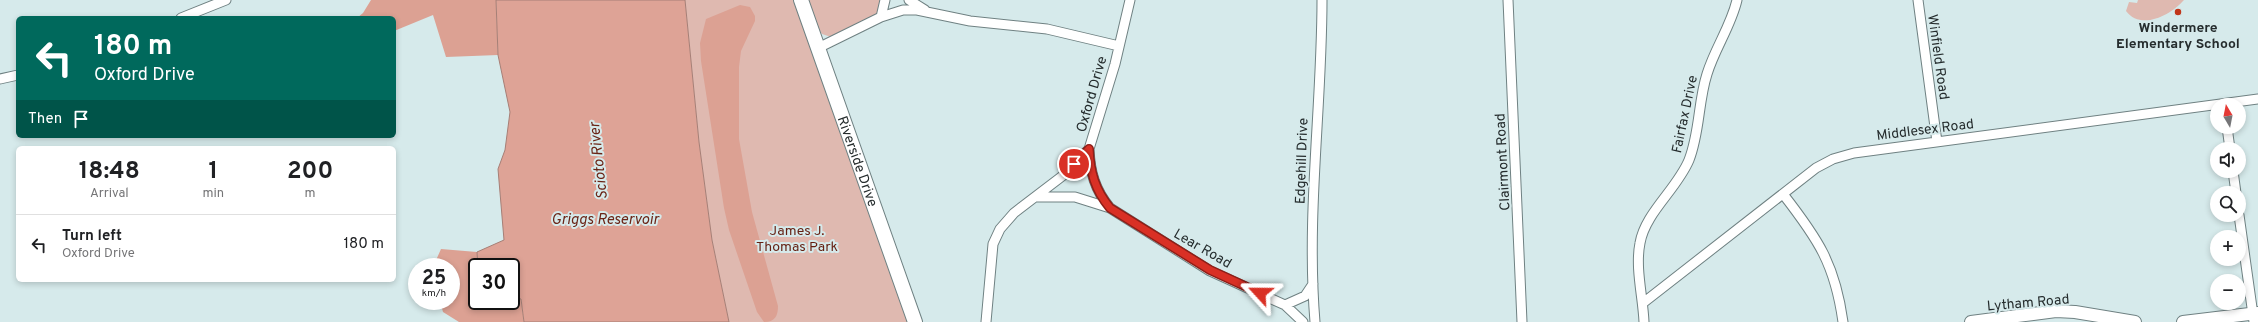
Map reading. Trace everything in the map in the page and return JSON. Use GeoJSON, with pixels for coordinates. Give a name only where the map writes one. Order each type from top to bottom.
{"type":"FeatureCollection","features":[{"type":"Feature","properties":{"kind":"main road","name":"Riverside Drive"},"geometry":{"type":"LineString","coordinates":[[801,0],[915,322]]}},
{"type":"Feature","properties":{"kind":"street"},"geometry":{"type":"LineString","coordinates":[[186,16],[226,0]]}},
{"type":"Feature","properties":{"kind":"street"},"geometry":{"type":"LineString","coordinates":[[881,17],[885,0]]}},
{"type":"Feature","properties":{"kind":"street"},"geometry":{"type":"LineString","coordinates":[[909,0],[928,12]]}},
{"type":"Feature","properties":{"kind":"street","name":"Oxford Drive"},"geometry":{"type":"LineString","coordinates":[[986,322],[993,244],[1000,229],[1014,213],[1065,174],[1089,149],[1119,46],[1130,0]]}},
{"type":"Feature","properties":{"kind":"street","name":"Edgehill Drive"},"geometry":{"type":"LineString","coordinates":[[1315,322],[1313,282],[1314,155],[1322,0]]}},
{"type":"Feature","properties":{"kind":"street","name":"Clairmont Road"},"geometry":{"type":"LineString","coordinates":[[1508,0],[1522,322]]}},
{"type":"Feature","properties":{"kind":"street","name":"Fairfax Drive"},"geometry":{"type":"LineString","coordinates":[[1644,322],[1638,255],[1640,242],[1650,217],[1680,178],[1689,160],[1695,141],[1700,101],[1708,72],[1730,21],[1737,0]]}},
{"type":"Feature","properties":{"kind":"street","name":"Winfield Road"},"geometry":{"type":"LineString","coordinates":[[1918,0],[1937,142]]}},
{"type":"Feature","properties":{"kind":"street"},"geometry":{"type":"LineString","coordinates":[[818,48],[881,17],[903,10],[928,12],[970,21],[1047,29],[1119,46]]}},
{"type":"Feature","properties":{"kind":"street"},"geometry":{"type":"LineString","coordinates":[[0,79],[16,75]]}},
{"type":"Feature","properties":{"kind":"street","name":"Middlesex Road"},"geometry":{"type":"LineString","coordinates":[[2246,101],[2258,99]]}},
{"type":"Feature","properties":{"kind":"street","name":"Middlesex Road"},"geometry":{"type":"LineString","coordinates":[[1643,303],[1816,168],[1833,159],[1854,153],[2210,106]]}},
{"type":"Feature","properties":{"kind":"street","name":"Lear Road"},"geometry":{"type":"LineString","coordinates":[[1089,149],[1093,178],[1099,194],[1110,208]]}},
{"type":"Feature","properties":{"kind":"street"},"geometry":{"type":"LineString","coordinates":[[1783,194],[1815,236],[1825,255],[1833,277],[1843,322]]}},
{"type":"Feature","properties":{"kind":"street","name":"Lear Road"},"geometry":{"type":"LineString","coordinates":[[1034,197],[1075,197],[1110,208],[1210,270],[1285,305],[1304,322]]}},
{"type":"Feature","properties":{"kind":"street"},"geometry":{"type":"LineString","coordinates":[[2183,322],[2255,317],[2240,222]]}},
{"type":"Feature","properties":{"kind":"street"},"geometry":{"type":"LineString","coordinates":[[1285,305],[1305,296],[1313,282]]}},
{"type":"Feature","properties":{"kind":"street","name":"Lytham Road"},"geometry":{"type":"LineString","coordinates":[[1971,322],[2056,311],[2075,312],[2135,322]]}},
{"type":"Feature","properties":{"kind":"green space","name":"James J. Thomas Park"},"geometry":{"type":"Polygon","coordinates":[[[685,0],[801,0],[915,322],[729,322],[712,240],[699,142],[685,0]]]}},
{"type":"Feature","properties":{"kind":"green space"},"geometry":{"type":"Polygon","coordinates":[[[808,0],[882,0],[878,15],[831,37],[822,34],[819,30],[808,0]]]}},
{"type":"Feature","properties":{"kind":"green space"},"geometry":{"type":"Polygon","coordinates":[[[2138,0],[2184,0],[2172,11],[2156,19],[2140,20],[2132,17],[2126,11],[2129,2],[2137,3],[2138,0]]]}},
{"type":"Feature","properties":{"kind":"shaded area"},"geometry":{"type":"Polygon","coordinates":[[[371,0],[496,0],[498,55],[446,57],[433,15],[396,30],[396,16],[359,16],[371,0]]]}},
{"type":"Feature","properties":{"kind":"shaded area"},"geometry":{"type":"Polygon","coordinates":[[[740,5],[750,7],[755,16],[755,21],[741,51],[739,67],[739,139],[752,212],[778,306],[775,318],[768,322],[764,322],[757,312],[729,230],[724,208],[701,61],[700,43],[706,19],[740,5]]]}},
{"type":"Feature","properties":{"kind":"shaded area"},"geometry":{"type":"Polygon","coordinates":[[[441,249],[477,252],[477,258],[468,258],[468,310],[520,310],[520,299],[524,322],[459,322],[443,312],[442,310],[460,310],[460,258],[437,258],[441,249]]]}},
{"type":"Feature","properties":{"kind":"water","name":"Griggs Reservoir"},"geometry":{"type":"Polygon","coordinates":[[[496,0],[685,0],[699,142],[712,240],[729,322],[524,322],[520,299],[520,258],[477,258],[477,252],[504,240],[498,169],[505,150],[510,112],[498,55],[496,0]]]}},
{"type":"Feature","properties":{"kind":"place","name":"Windermere Elementary School"},"geometry":{"type":"Point","coordinates":[2178,12]}},
{"type":"Feature","properties":{"kind":"route"},"geometry":{"type":"LineString","coordinates":[[1074,164],[1089,149],[1093,178],[1099,194],[1110,208],[1210,270],[1260,293]]}},
{"type":"Feature","properties":{"kind":"water label","name":"Scioto River"},"geometry":{"type":"Point","coordinates":[598,161]}}]}
